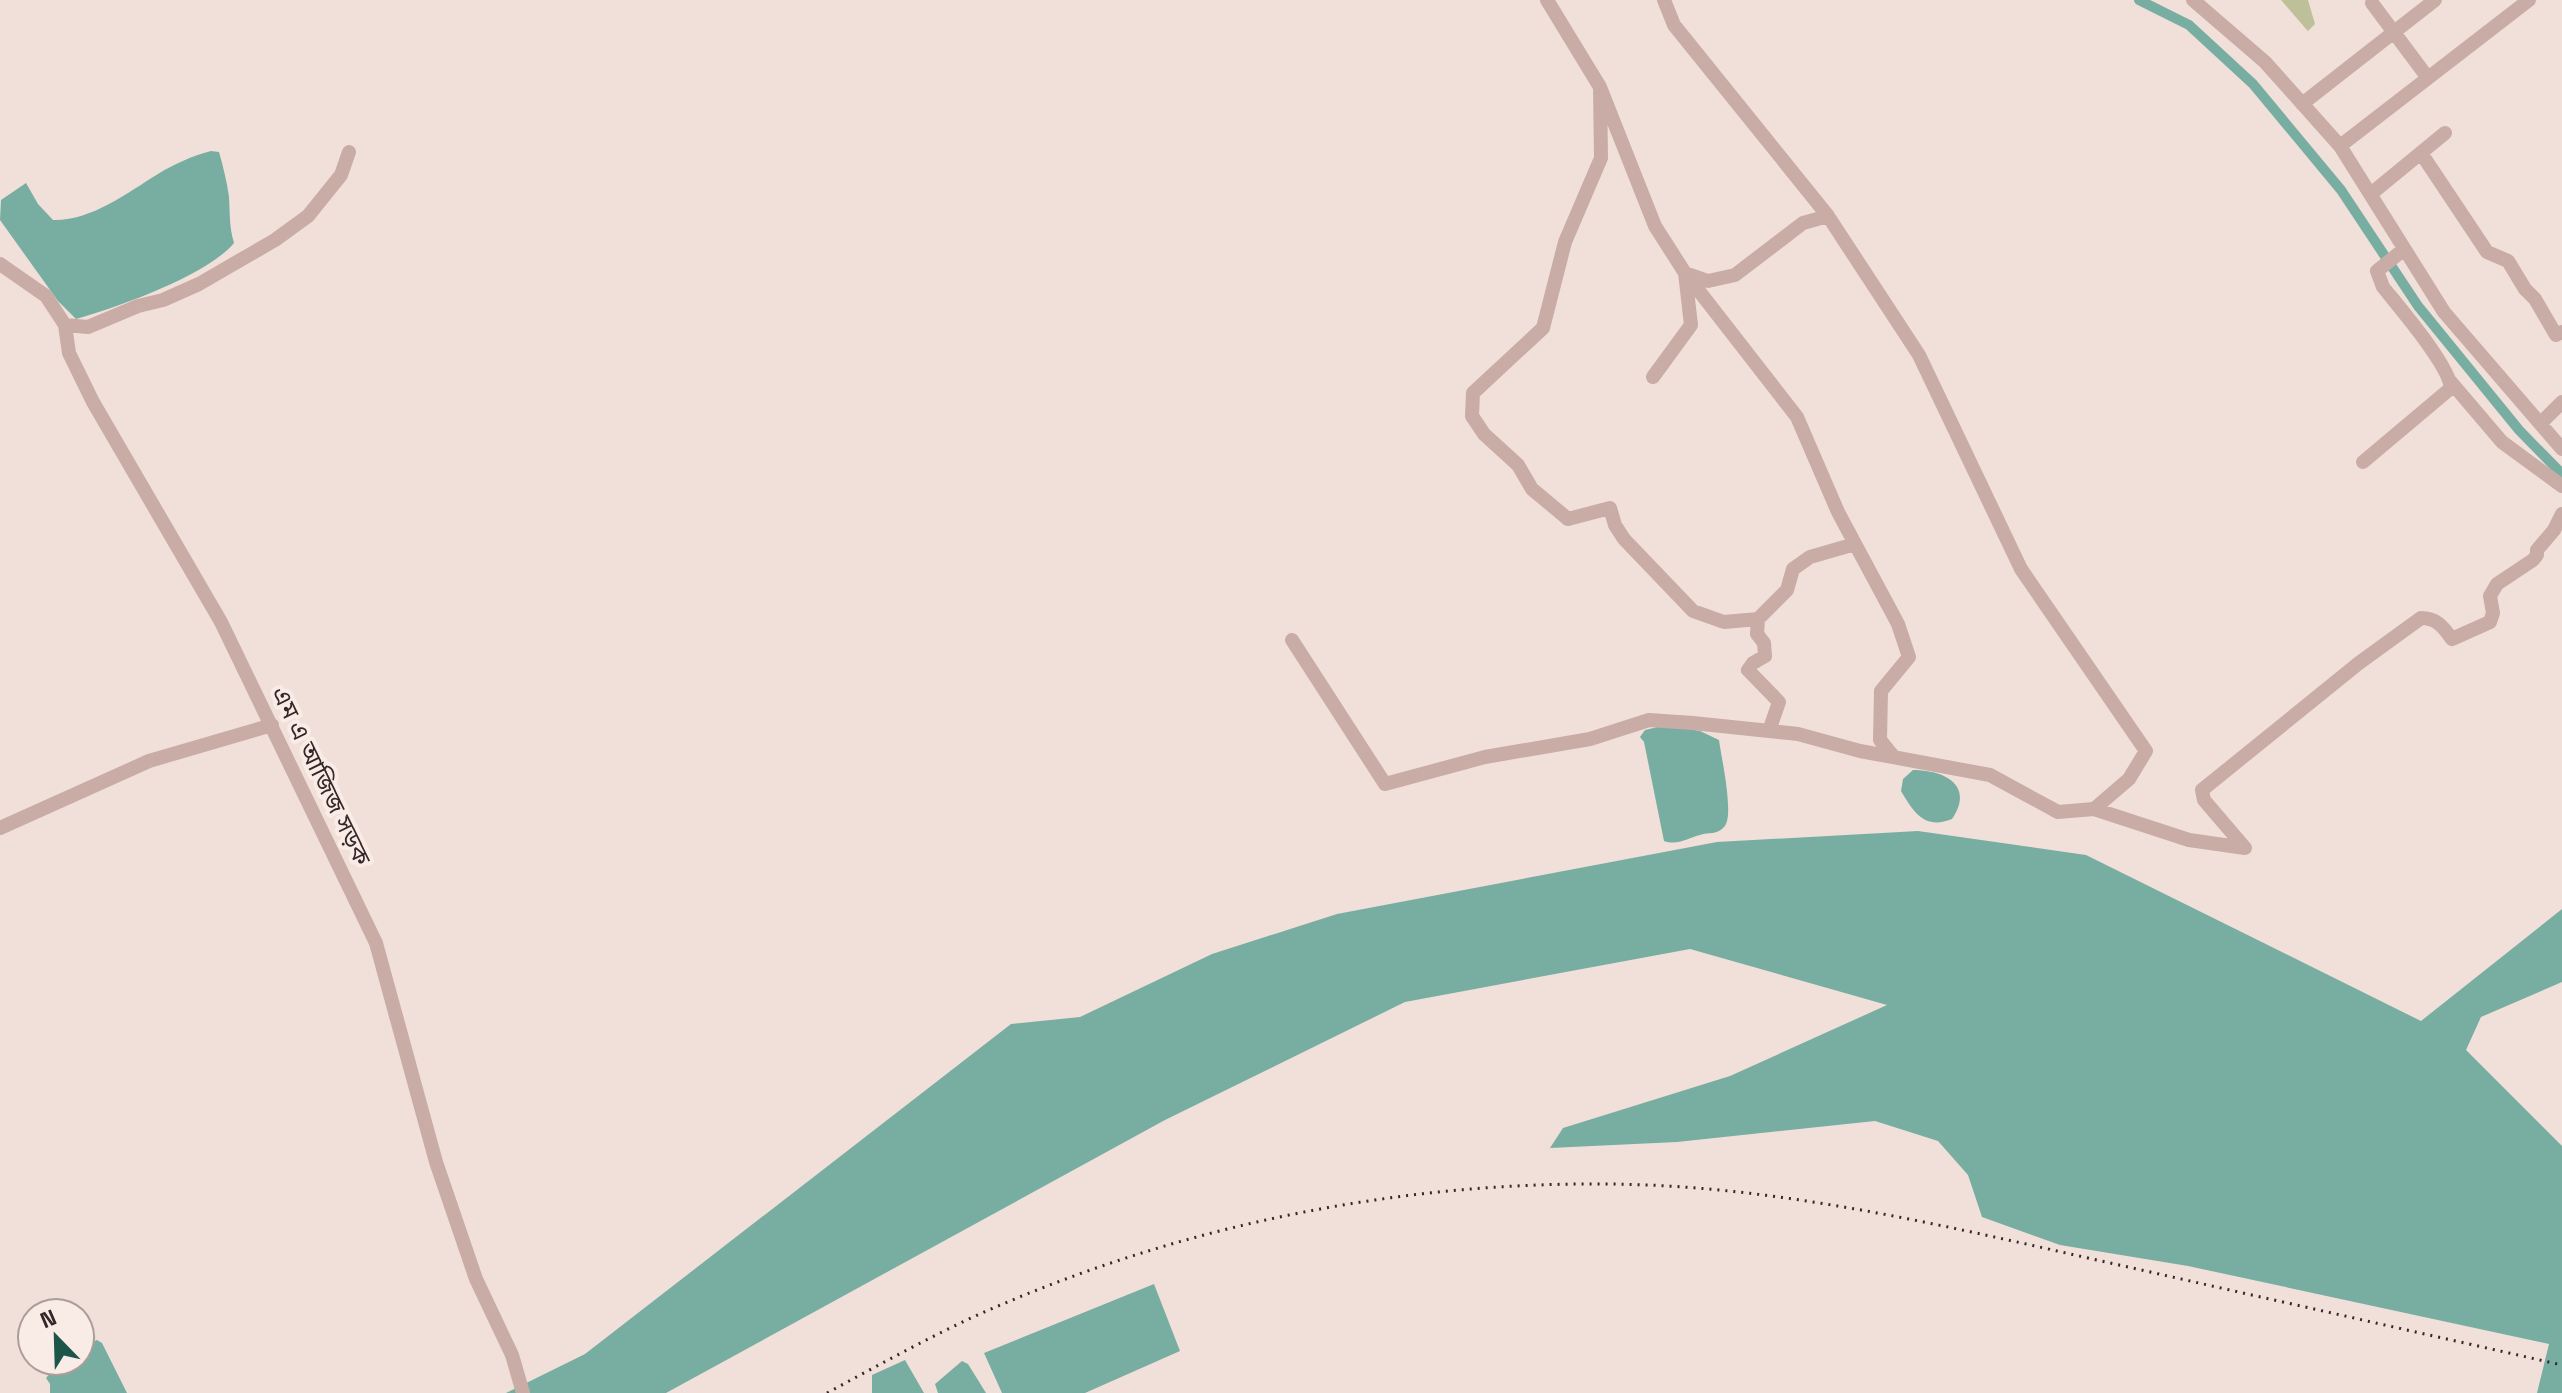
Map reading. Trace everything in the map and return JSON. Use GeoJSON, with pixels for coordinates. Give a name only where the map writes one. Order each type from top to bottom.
{"type":"FeatureCollection","features":[{"type":"Feature","properties":{"kind":"street"},"geometry":{"type":"LineString","coordinates":[[1547,0],[1600,87],[1655,226],[1685,273],[1797,417],[1838,512],[1898,624],[1909,657],[1881,691],[1880,740],[1893,756]]}},
{"type":"Feature","properties":{"kind":"street"},"geometry":{"type":"LineString","coordinates":[[1664,0],[1674,25],[1828,216],[1919,355],[2021,569],[2146,751],[2129,779],[2094,809]]}},
{"type":"Feature","properties":{"kind":"street"},"geometry":{"type":"LineString","coordinates":[[2193,0],[2265,62],[2340,146],[2372,193],[2401,252],[2444,312],[2562,449]]}},
{"type":"Feature","properties":{"kind":"street"},"geometry":{"type":"LineString","coordinates":[[2302,104],[2435,0]]}},
{"type":"Feature","properties":{"kind":"street"},"geometry":{"type":"LineString","coordinates":[[2340,146],[2529,0]]}},
{"type":"Feature","properties":{"kind":"street"},"geometry":{"type":"LineString","coordinates":[[2372,3],[2428,78]]}},
{"type":"Feature","properties":{"kind":"street"},"geometry":{"type":"LineString","coordinates":[[1600,87],[1601,158],[1565,242],[1543,328],[1473,393],[1472,416],[1484,434],[1518,465],[1532,489],[1568,519],[1610,508],[1615,525],[1624,539],[1693,611],[1724,622],[1758,619],[1787,590],[1793,569],[1810,557],[1855,544]]}},
{"type":"Feature","properties":{"kind":"street"},"geometry":{"type":"LineString","coordinates":[[2372,193],[2445,133]]}},
{"type":"Feature","properties":{"kind":"street"},"geometry":{"type":"LineString","coordinates":[[65,325],[88,327],[138,306],[163,300],[199,284],[275,240],[308,216],[341,175],[349,152]]}},
{"type":"Feature","properties":{"kind":"street"},"geometry":{"type":"LineString","coordinates":[[2421,153],[2487,252],[2508,261],[2556,335],[2562,332]]}},
{"type":"Feature","properties":{"kind":"street"},"geometry":{"type":"LineString","coordinates":[[1685,273],[1708,281],[1735,275],[1803,223],[1828,216]]}},
{"type":"Feature","properties":{"kind":"street"},"geometry":{"type":"LineString","coordinates":[[2401,252],[2377,271],[2383,287],[2450,381],[2502,442],[2562,486]]}},
{"type":"Feature","properties":{"kind":"street","name":"এম এ আজিজ সড়ক"},"geometry":{"type":"LineString","coordinates":[[0,264],[46,296],[65,325],[69,353],[93,402],[221,622],[376,943],[436,1162],[476,1279],[512,1355],[523,1393]]}},
{"type":"Feature","properties":{"kind":"street"},"geometry":{"type":"LineString","coordinates":[[1653,377],[1691,325],[1685,273]]}},
{"type":"Feature","properties":{"kind":"street"},"geometry":{"type":"LineString","coordinates":[[2363,462],[2451,388],[2450,381]]}},
{"type":"Feature","properties":{"kind":"street"},"geometry":{"type":"LineString","coordinates":[[2541,423],[2562,402]]}},
{"type":"Feature","properties":{"kind":"street"},"geometry":{"type":"LineString","coordinates":[[1292,640],[1385,784],[1485,757],[1590,739],[1649,720],[1798,734],[1860,751],[1990,775],[2058,812],[2094,809],[2189,840],[2245,848],[2204,800],[2202,790],[2359,663],[2421,618],[2431,618],[2442,625],[2452,639],[2490,622],[2493,613],[2490,596],[2497,584],[2533,560],[2562,514]]}},
{"type":"Feature","properties":{"kind":"street"},"geometry":{"type":"LineString","coordinates":[[1758,619],[1757,634],[1764,643],[1765,656],[1748,670],[1779,702],[1769,731]]}},
{"type":"Feature","properties":{"kind":"street"},"geometry":{"type":"LineString","coordinates":[[0,828],[149,761],[272,725]]}},
{"type":"Feature","properties":{"kind":"green space"},"geometry":{"type":"Polygon","coordinates":[[[2281,0],[2308,0],[2315,24],[2308,31],[2281,0]]]}},
{"type":"Feature","properties":{"kind":"water"},"geometry":{"type":"Polygon","coordinates":[[[211,151],[219,152],[223,168],[234,243],[204,267],[183,278],[137,299],[93,314],[76,319],[58,301],[0,220],[1,200],[26,183],[38,204],[53,220],[67,219],[95,211],[170,167],[211,151]]]}},
{"type":"Feature","properties":{"kind":"water"},"geometry":{"type":"Polygon","coordinates":[[[1666,725],[1700,731],[1719,740],[1728,811],[1727,821],[1719,831],[1678,842],[1664,841],[1644,742],[1640,737],[1645,730],[1666,725]]]}},
{"type":"Feature","properties":{"kind":"water"},"geometry":{"type":"Polygon","coordinates":[[[1913,770],[1935,773],[1953,782],[1960,797],[1952,819],[1927,821],[1911,806],[1901,791],[1903,779],[1913,770]]]}},
{"type":"Feature","properties":{"kind":"water"},"geometry":{"type":"Polygon","coordinates":[[[1918,831],[2086,855],[2421,1021],[2562,909],[2562,982],[2481,1017],[2466,1050],[2562,1146],[2562,1393],[2537,1393],[2549,1344],[2188,1266],[2060,1245],[1982,1217],[1968,1175],[1938,1141],[1875,1121],[1677,1142],[1550,1148],[1563,1128],[1730,1076],[1887,1005],[1690,949],[1405,1002],[1165,1120],[666,1393],[506,1393],[585,1354],[1011,1024],[1080,1017],[1212,954],[1337,914],[1717,842],[1918,831]]]}},
{"type":"Feature","properties":{"kind":"water"},"geometry":{"type":"Polygon","coordinates":[[[1154,1284],[1180,1351],[1085,1393],[1002,1393],[984,1353],[1154,1284]]]}},
{"type":"Feature","properties":{"kind":"water"},"geometry":{"type":"Polygon","coordinates":[[[96,1340],[102,1343],[127,1393],[50,1393],[47,1377],[96,1377],[96,1340]]]}},
{"type":"Feature","properties":{"kind":"water"},"geometry":{"type":"Polygon","coordinates":[[[905,1360],[924,1393],[872,1393],[872,1375],[905,1360]]]}},
{"type":"Feature","properties":{"kind":"water"},"geometry":{"type":"Polygon","coordinates":[[[962,1361],[968,1364],[986,1393],[938,1393],[935,1384],[962,1361]]]}},
{"type":"Feature","properties":{"kind":"waterway"},"geometry":{"type":"LineString","coordinates":[[2139,0],[2189,25],[2253,84],[2341,190],[2418,306],[2519,430],[2562,474]]}},
{"type":"Feature","properties":{"kind":"railway"},"geometry":{"type":"LineString","coordinates":[[827,1393],[971,1318],[1122,1259],[1199,1236],[1358,1202],[1519,1186],[1600,1184],[1726,1191],[1850,1208],[2035,1246],[2562,1365]]}}]}
